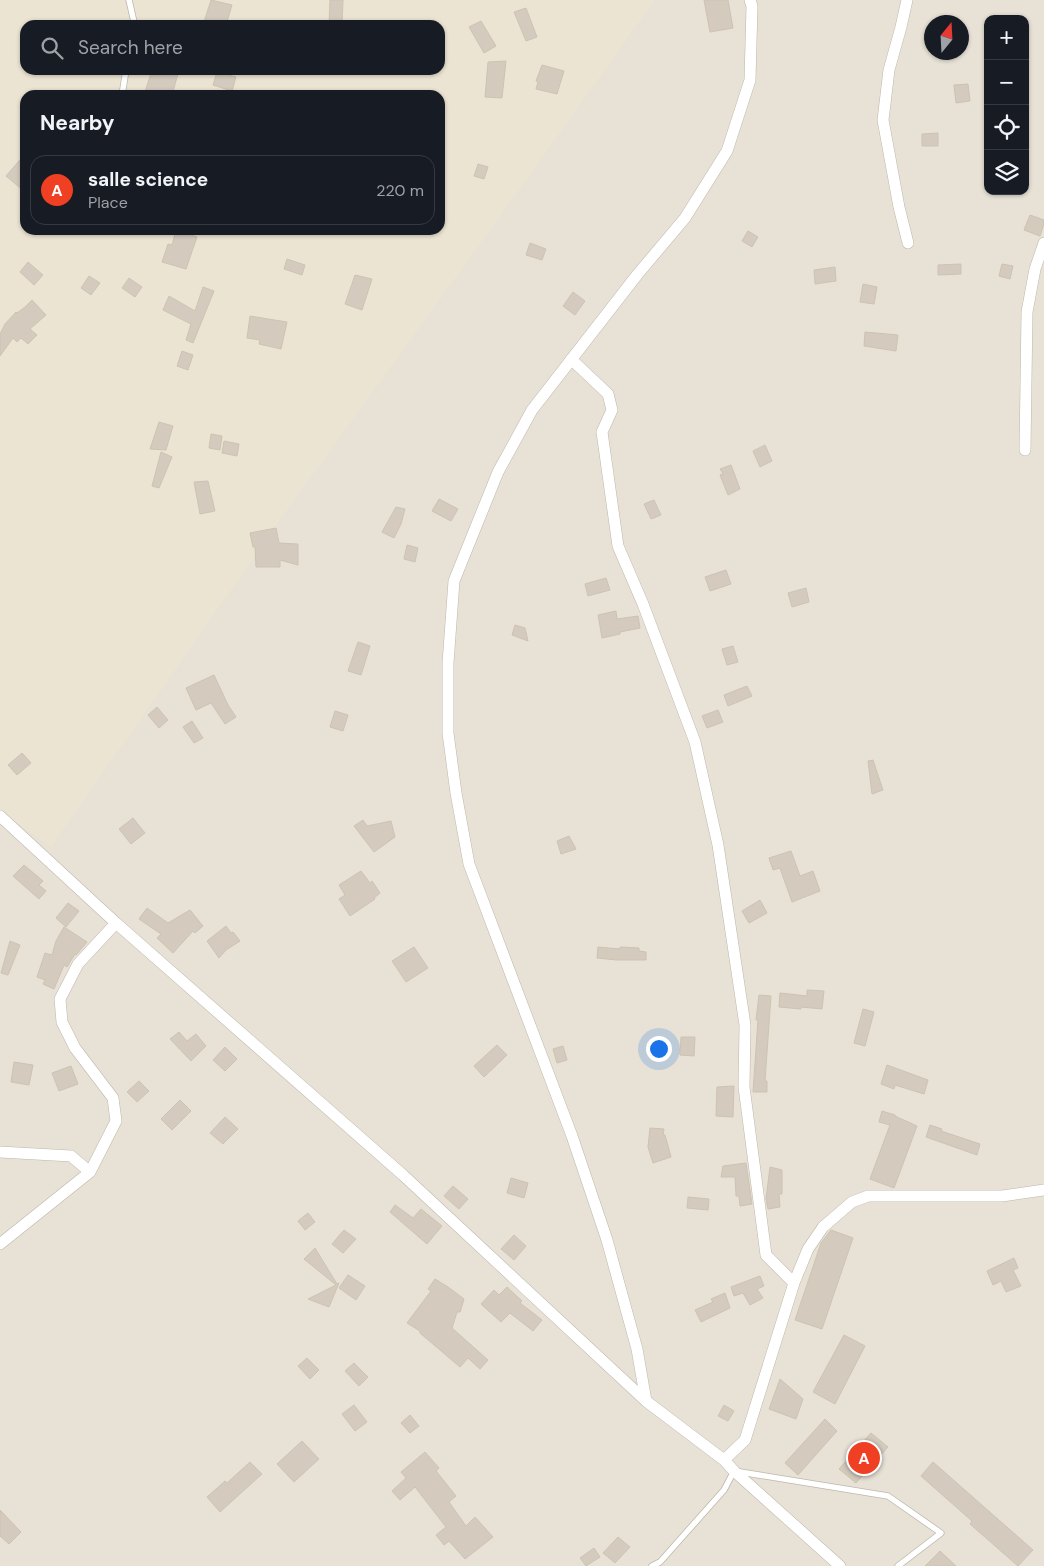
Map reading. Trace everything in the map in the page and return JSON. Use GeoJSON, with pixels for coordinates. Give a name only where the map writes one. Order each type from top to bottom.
{"type":"FeatureCollection","features":[{"type":"Feature","properties":{"kind":"street"},"geometry":{"type":"LineString","coordinates":[[646,1401],[638,1349],[607,1240],[572,1136],[469,864],[456,793],[448,733],[448,663],[454,581],[498,472],[532,410],[685,218],[727,151],[750,80],[752,6],[750,0]]}},
{"type":"Feature","properties":{"kind":"street"},"geometry":{"type":"LineString","coordinates":[[907,0],[889,70],[883,120],[898,207],[908,243]]}},
{"type":"Feature","properties":{"kind":"street"},"geometry":{"type":"LineString","coordinates":[[1025,450],[1027,312],[1035,269],[1044,243]]}},
{"type":"Feature","properties":{"kind":"street"},"geometry":{"type":"LineString","coordinates":[[571,359],[608,394],[612,410],[602,432],[618,546],[643,604],[695,742],[718,845],[745,1025],[744,1087],[766,1255],[794,1283]]}},
{"type":"Feature","properties":{"kind":"street"},"geometry":{"type":"LineString","coordinates":[[0,816],[116,923],[403,1176],[646,1401],[724,1460],[840,1566]]}},
{"type":"Feature","properties":{"kind":"street"},"geometry":{"type":"LineString","coordinates":[[0,1244],[90,1172],[116,1121],[113,1098],[76,1048],[62,1022],[60,999],[78,964],[116,923]]}},
{"type":"Feature","properties":{"kind":"street"},"geometry":{"type":"LineString","coordinates":[[0,1152],[71,1156],[90,1172]]}},
{"type":"Feature","properties":{"kind":"street"},"geometry":{"type":"LineString","coordinates":[[724,1460],[745,1440],[794,1283],[808,1249],[823,1228],[852,1202],[868,1196],[1002,1196],[1044,1190]]}},
{"type":"Feature","properties":{"kind":"lane"},"geometry":{"type":"LineString","coordinates":[[129,0],[134,20]]}},
{"type":"Feature","properties":{"kind":"lane"},"geometry":{"type":"LineString","coordinates":[[123,90],[125,75]]}},
{"type":"Feature","properties":{"kind":"lane"},"geometry":{"type":"LineString","coordinates":[[652,1566],[660,1562],[724,1490],[734,1471],[888,1496],[941,1533],[898,1566]]}},
{"type":"Feature","properties":{"kind":"shaded area"},"geometry":{"type":"Polygon","coordinates":[[[0,0],[1044,0],[1044,1566],[0,1566],[0,0]]]}},
{"type":"Feature","properties":{"kind":"shaded area"},"geometry":{"type":"Polygon","coordinates":[[[0,0],[655,0],[285,513],[51,847],[0,811],[0,0]]]}},
{"type":"Feature","properties":{"kind":"building"},"geometry":{"type":"Polygon","coordinates":[[[211,0],[232,5],[228,20],[205,20],[211,0]]]}},
{"type":"Feature","properties":{"kind":"building"},"geometry":{"type":"Polygon","coordinates":[[[330,0],[343,0],[342,20],[329,20],[330,0]]]}},
{"type":"Feature","properties":{"kind":"building"},"geometry":{"type":"Polygon","coordinates":[[[704,0],[728,0],[733,28],[710,32],[704,0]]]}},
{"type":"Feature","properties":{"kind":"building"},"geometry":{"type":"Polygon","coordinates":[[[526,8],[537,37],[526,41],[514,12],[526,8]]]}},
{"type":"Feature","properties":{"kind":"building"},"geometry":{"type":"Polygon","coordinates":[[[481,21],[496,46],[484,53],[469,27],[481,21]]]}},
{"type":"Feature","properties":{"kind":"building"},"geometry":{"type":"Polygon","coordinates":[[[506,61],[502,98],[485,97],[488,62],[506,61]]]}},
{"type":"Feature","properties":{"kind":"building"},"geometry":{"type":"Polygon","coordinates":[[[542,65],[564,71],[557,94],[536,89],[538,82],[536,81],[542,65]]]}},
{"type":"Feature","properties":{"kind":"building"},"geometry":{"type":"Polygon","coordinates":[[[150,75],[178,75],[173,90],[146,90],[150,75]]]}},
{"type":"Feature","properties":{"kind":"building"},"geometry":{"type":"Polygon","coordinates":[[[216,75],[236,77],[232,90],[213,85],[216,75]]]}},
{"type":"Feature","properties":{"kind":"building"},"geometry":{"type":"Polygon","coordinates":[[[968,84],[970,101],[956,103],[954,85],[968,84]]]}},
{"type":"Feature","properties":{"kind":"building"},"geometry":{"type":"Polygon","coordinates":[[[938,133],[938,146],[922,146],[922,134],[938,133]]]}},
{"type":"Feature","properties":{"kind":"building"},"geometry":{"type":"Polygon","coordinates":[[[20,160],[20,188],[6,176],[20,160]]]}},
{"type":"Feature","properties":{"kind":"building"},"geometry":{"type":"Polygon","coordinates":[[[478,164],[488,167],[484,179],[474,176],[478,164]]]}},
{"type":"Feature","properties":{"kind":"building"},"geometry":{"type":"Polygon","coordinates":[[[1030,215],[1044,220],[1040,236],[1024,230],[1030,215]]]}},
{"type":"Feature","properties":{"kind":"building"},"geometry":{"type":"Polygon","coordinates":[[[748,231],[758,237],[752,247],[742,241],[748,231]]]}},
{"type":"Feature","properties":{"kind":"building"},"geometry":{"type":"Polygon","coordinates":[[[175,235],[197,237],[186,269],[162,262],[168,244],[172,245],[175,235]]]}},
{"type":"Feature","properties":{"kind":"building"},"geometry":{"type":"Polygon","coordinates":[[[530,243],[546,249],[542,260],[526,255],[530,243]]]}},
{"type":"Feature","properties":{"kind":"building"},"geometry":{"type":"Polygon","coordinates":[[[287,259],[305,265],[302,275],[284,269],[287,259]]]}},
{"type":"Feature","properties":{"kind":"building"},"geometry":{"type":"Polygon","coordinates":[[[28,262],[43,275],[34,285],[20,272],[28,262]]]}},
{"type":"Feature","properties":{"kind":"building"},"geometry":{"type":"Polygon","coordinates":[[[961,264],[961,274],[938,275],[938,265],[961,264]]]}},
{"type":"Feature","properties":{"kind":"building"},"geometry":{"type":"Polygon","coordinates":[[[1002,264],[1013,266],[1010,279],[999,276],[1002,264]]]}},
{"type":"Feature","properties":{"kind":"building"},"geometry":{"type":"Polygon","coordinates":[[[835,267],[836,281],[815,284],[814,270],[835,267]]]}},
{"type":"Feature","properties":{"kind":"building"},"geometry":{"type":"Polygon","coordinates":[[[355,275],[372,279],[362,310],[345,304],[355,275]]]}},
{"type":"Feature","properties":{"kind":"building"},"geometry":{"type":"Polygon","coordinates":[[[89,276],[100,283],[91,295],[81,288],[89,276]]]}},
{"type":"Feature","properties":{"kind":"building"},"geometry":{"type":"Polygon","coordinates":[[[129,278],[142,287],[135,297],[122,288],[129,278]]]}},
{"type":"Feature","properties":{"kind":"building"},"geometry":{"type":"Polygon","coordinates":[[[863,284],[877,287],[874,304],[860,302],[863,284]]]}},
{"type":"Feature","properties":{"kind":"building"},"geometry":{"type":"Polygon","coordinates":[[[203,287],[214,291],[193,343],[186,340],[191,324],[163,310],[169,296],[195,311],[203,287]]]}},
{"type":"Feature","properties":{"kind":"building"},"geometry":{"type":"Polygon","coordinates":[[[573,292],[585,301],[575,315],[563,306],[573,292]]]}},
{"type":"Feature","properties":{"kind":"building"},"geometry":{"type":"Polygon","coordinates":[[[32,300],[46,315],[30,329],[37,335],[28,344],[21,338],[17,342],[13,338],[0,356],[0,334],[5,324],[16,312],[32,300]]]}},
{"type":"Feature","properties":{"kind":"building"},"geometry":{"type":"Polygon","coordinates":[[[250,316],[287,322],[281,349],[259,344],[260,340],[247,338],[250,316]]]}},
{"type":"Feature","properties":{"kind":"building"},"geometry":{"type":"Polygon","coordinates":[[[865,332],[898,335],[896,351],[864,346],[865,332]]]}},
{"type":"Feature","properties":{"kind":"building"},"geometry":{"type":"Polygon","coordinates":[[[182,351],[193,355],[188,370],[177,366],[182,351]]]}},
{"type":"Feature","properties":{"kind":"building"},"geometry":{"type":"Polygon","coordinates":[[[159,422],[173,426],[166,450],[150,449],[159,422]]]}},
{"type":"Feature","properties":{"kind":"building"},"geometry":{"type":"Polygon","coordinates":[[[211,434],[222,436],[220,450],[209,448],[211,434]]]}},
{"type":"Feature","properties":{"kind":"building"},"geometry":{"type":"Polygon","coordinates":[[[224,441],[239,444],[237,456],[222,453],[224,441]]]}},
{"type":"Feature","properties":{"kind":"building"},"geometry":{"type":"Polygon","coordinates":[[[765,445],[772,461],[760,467],[753,451],[765,445]]]}},
{"type":"Feature","properties":{"kind":"building"},"geometry":{"type":"Polygon","coordinates":[[[161,452],[172,457],[159,488],[152,486],[161,452]]]}},
{"type":"Feature","properties":{"kind":"building"},"geometry":{"type":"Polygon","coordinates":[[[731,465],[740,489],[728,495],[720,475],[723,474],[720,469],[731,465]]]}},
{"type":"Feature","properties":{"kind":"building"},"geometry":{"type":"Polygon","coordinates":[[[208,481],[215,511],[200,514],[194,482],[208,481]]]}},
{"type":"Feature","properties":{"kind":"building"},"geometry":{"type":"Polygon","coordinates":[[[439,499],[458,509],[451,521],[432,511],[439,499]]]}},
{"type":"Feature","properties":{"kind":"building"},"geometry":{"type":"Polygon","coordinates":[[[654,500],[661,515],[651,519],[644,504],[654,500]]]}},
{"type":"Feature","properties":{"kind":"building"},"geometry":{"type":"Polygon","coordinates":[[[396,507],[405,509],[401,524],[394,538],[382,532],[396,507]]]}},
{"type":"Feature","properties":{"kind":"building"},"geometry":{"type":"Polygon","coordinates":[[[276,528],[279,543],[298,544],[298,565],[280,560],[280,567],[256,567],[255,547],[253,547],[250,533],[276,528]]]}},
{"type":"Feature","properties":{"kind":"building"},"geometry":{"type":"Polygon","coordinates":[[[407,545],[418,548],[415,562],[404,559],[407,545]]]}},
{"type":"Feature","properties":{"kind":"building"},"geometry":{"type":"Polygon","coordinates":[[[726,570],[731,584],[710,591],[705,577],[726,570]]]}},
{"type":"Feature","properties":{"kind":"building"},"geometry":{"type":"Polygon","coordinates":[[[606,578],[610,590],[588,596],[585,584],[606,578]]]}},
{"type":"Feature","properties":{"kind":"building"},"geometry":{"type":"Polygon","coordinates":[[[806,588],[809,602],[792,607],[788,593],[806,588]]]}},
{"type":"Feature","properties":{"kind":"building"},"geometry":{"type":"Polygon","coordinates":[[[616,611],[617,619],[638,616],[640,628],[602,638],[598,615],[616,611]]]}},
{"type":"Feature","properties":{"kind":"building"},"geometry":{"type":"Polygon","coordinates":[[[515,625],[525,628],[528,641],[512,635],[515,625]]]}},
{"type":"Feature","properties":{"kind":"building"},"geometry":{"type":"Polygon","coordinates":[[[358,642],[370,646],[361,675],[348,671],[358,642]]]}},
{"type":"Feature","properties":{"kind":"building"},"geometry":{"type":"Polygon","coordinates":[[[733,646],[738,662],[727,665],[722,649],[733,646]]]}},
{"type":"Feature","properties":{"kind":"building"},"geometry":{"type":"Polygon","coordinates":[[[214,675],[228,705],[236,717],[225,724],[211,703],[196,710],[186,688],[214,675]]]}},
{"type":"Feature","properties":{"kind":"building"},"geometry":{"type":"Polygon","coordinates":[[[747,686],[752,696],[728,706],[724,695],[747,686]]]}},
{"type":"Feature","properties":{"kind":"building"},"geometry":{"type":"Polygon","coordinates":[[[157,707],[168,720],[159,728],[148,715],[157,707]]]}},
{"type":"Feature","properties":{"kind":"building"},"geometry":{"type":"Polygon","coordinates":[[[718,710],[723,722],[707,728],[702,716],[718,710]]]}},
{"type":"Feature","properties":{"kind":"building"},"geometry":{"type":"Polygon","coordinates":[[[335,711],[348,715],[343,731],[330,727],[335,711]]]}},
{"type":"Feature","properties":{"kind":"building"},"geometry":{"type":"Polygon","coordinates":[[[192,721],[203,738],[194,743],[183,727],[192,721]]]}},
{"type":"Feature","properties":{"kind":"building"},"geometry":{"type":"Polygon","coordinates":[[[22,753],[31,763],[17,775],[8,765],[22,753]]]}},
{"type":"Feature","properties":{"kind":"building"},"geometry":{"type":"Polygon","coordinates":[[[873,760],[883,790],[872,794],[868,761],[873,760]]]}},
{"type":"Feature","properties":{"kind":"building"},"geometry":{"type":"Polygon","coordinates":[[[133,818],[145,833],[131,844],[119,829],[133,818]]]}},
{"type":"Feature","properties":{"kind":"building"},"geometry":{"type":"Polygon","coordinates":[[[363,820],[367,826],[391,821],[395,837],[374,852],[354,826],[363,820]]]}},
{"type":"Feature","properties":{"kind":"building"},"geometry":{"type":"Polygon","coordinates":[[[569,836],[576,849],[561,854],[557,841],[569,836]]]}},
{"type":"Feature","properties":{"kind":"building"},"geometry":{"type":"Polygon","coordinates":[[[791,851],[800,876],[813,871],[820,891],[792,902],[780,868],[773,870],[769,858],[791,851]]]}},
{"type":"Feature","properties":{"kind":"building"},"geometry":{"type":"Polygon","coordinates":[[[24,865],[43,881],[39,885],[46,891],[39,899],[13,876],[24,865]]]}},
{"type":"Feature","properties":{"kind":"building"},"geometry":{"type":"Polygon","coordinates":[[[361,871],[370,883],[372,881],[380,893],[375,899],[350,916],[339,899],[345,895],[339,885],[361,871]]]}},
{"type":"Feature","properties":{"kind":"building"},"geometry":{"type":"Polygon","coordinates":[[[760,900],[767,913],[749,923],[742,911],[760,900]]]}},
{"type":"Feature","properties":{"kind":"building"},"geometry":{"type":"Polygon","coordinates":[[[68,903],[79,911],[66,927],[56,918],[68,903]]]}},
{"type":"Feature","properties":{"kind":"building"},"geometry":{"type":"Polygon","coordinates":[[[147,908],[168,923],[190,910],[203,926],[195,933],[193,931],[173,953],[157,938],[161,934],[139,919],[147,908]]]}},
{"type":"Feature","properties":{"kind":"building"},"geometry":{"type":"Polygon","coordinates":[[[226,926],[240,941],[226,950],[219,958],[207,941],[226,926]]]}},
{"type":"Feature","properties":{"kind":"building"},"geometry":{"type":"Polygon","coordinates":[[[64,927],[87,942],[75,954],[67,967],[64,965],[54,989],[43,984],[45,980],[37,977],[45,953],[52,955],[56,941],[64,927]]]}},
{"type":"Feature","properties":{"kind":"building"},"geometry":{"type":"Polygon","coordinates":[[[10,941],[20,945],[8,975],[1,973],[10,941]]]}},
{"type":"Feature","properties":{"kind":"building"},"geometry":{"type":"Polygon","coordinates":[[[414,947],[428,968],[406,982],[392,961],[414,947]]]}},
{"type":"Feature","properties":{"kind":"building"},"geometry":{"type":"Polygon","coordinates":[[[598,947],[639,948],[639,951],[646,952],[646,960],[597,958],[598,947]]]}},
{"type":"Feature","properties":{"kind":"building"},"geometry":{"type":"Polygon","coordinates":[[[807,990],[824,991],[822,1009],[779,1007],[780,993],[807,996],[807,990]]]}},
{"type":"Feature","properties":{"kind":"building"},"geometry":{"type":"Polygon","coordinates":[[[759,995],[771,996],[765,1081],[767,1081],[767,1092],[753,1092],[759,995]]]}},
{"type":"Feature","properties":{"kind":"building"},"geometry":{"type":"Polygon","coordinates":[[[863,1009],[874,1012],[865,1046],[854,1043],[863,1009]]]}},
{"type":"Feature","properties":{"kind":"building"},"geometry":{"type":"Polygon","coordinates":[[[179,1032],[187,1041],[196,1034],[206,1046],[191,1061],[170,1039],[179,1032]]]}},
{"type":"Feature","properties":{"kind":"building"},"geometry":{"type":"Polygon","coordinates":[[[681,1037],[695,1037],[694,1056],[680,1055],[681,1037]]]}},
{"type":"Feature","properties":{"kind":"building"},"geometry":{"type":"Polygon","coordinates":[[[497,1045],[507,1055],[484,1077],[474,1066],[497,1045]]]}},
{"type":"Feature","properties":{"kind":"building"},"geometry":{"type":"Polygon","coordinates":[[[563,1046],[567,1060],[557,1063],[553,1049],[563,1046]]]}},
{"type":"Feature","properties":{"kind":"building"},"geometry":{"type":"Polygon","coordinates":[[[225,1047],[237,1059],[225,1071],[213,1060],[225,1047]]]}},
{"type":"Feature","properties":{"kind":"building"},"geometry":{"type":"Polygon","coordinates":[[[14,1062],[33,1065],[29,1085],[11,1082],[14,1062]]]}},
{"type":"Feature","properties":{"kind":"building"},"geometry":{"type":"Polygon","coordinates":[[[887,1065],[928,1080],[924,1094],[895,1085],[894,1089],[881,1084],[887,1065]]]}},
{"type":"Feature","properties":{"kind":"building"},"geometry":{"type":"Polygon","coordinates":[[[71,1066],[78,1084],[59,1091],[52,1073],[71,1066]]]}},
{"type":"Feature","properties":{"kind":"building"},"geometry":{"type":"Polygon","coordinates":[[[139,1081],[149,1091],[137,1102],[127,1092],[139,1081]]]}},
{"type":"Feature","properties":{"kind":"building"},"geometry":{"type":"Polygon","coordinates":[[[734,1086],[733,1117],[716,1116],[717,1087],[734,1086]]]}},
{"type":"Feature","properties":{"kind":"building"},"geometry":{"type":"Polygon","coordinates":[[[180,1100],[191,1111],[172,1130],[161,1119],[180,1100]]]}},
{"type":"Feature","properties":{"kind":"building"},"geometry":{"type":"Polygon","coordinates":[[[882,1111],[917,1126],[894,1188],[870,1179],[890,1125],[879,1122],[882,1111]]]}},
{"type":"Feature","properties":{"kind":"building"},"geometry":{"type":"Polygon","coordinates":[[[225,1117],[238,1129],[223,1144],[210,1133],[225,1117]]]}},
{"type":"Feature","properties":{"kind":"building"},"geometry":{"type":"Polygon","coordinates":[[[930,1125],[942,1129],[941,1131],[980,1144],[977,1155],[926,1137],[930,1125]]]}},
{"type":"Feature","properties":{"kind":"building"},"geometry":{"type":"Polygon","coordinates":[[[650,1128],[664,1129],[663,1135],[665,1135],[671,1157],[653,1163],[648,1147],[650,1128]]]}},
{"type":"Feature","properties":{"kind":"building"},"geometry":{"type":"Polygon","coordinates":[[[746,1163],[752,1204],[740,1206],[739,1196],[736,1196],[735,1177],[721,1177],[723,1166],[746,1163]]]}},
{"type":"Feature","properties":{"kind":"building"},"geometry":{"type":"Polygon","coordinates":[[[770,1167],[782,1170],[782,1194],[779,1194],[780,1207],[768,1209],[766,1199],[770,1167]]]}},
{"type":"Feature","properties":{"kind":"building"},"geometry":{"type":"Polygon","coordinates":[[[511,1178],[528,1183],[524,1198],[507,1193],[511,1178]]]}},
{"type":"Feature","properties":{"kind":"building"},"geometry":{"type":"Polygon","coordinates":[[[453,1186],[468,1199],[459,1209],[444,1196],[453,1186]]]}},
{"type":"Feature","properties":{"kind":"building"},"geometry":{"type":"Polygon","coordinates":[[[688,1197],[709,1199],[708,1210],[687,1208],[688,1197]]]}},
{"type":"Feature","properties":{"kind":"building"},"geometry":{"type":"Polygon","coordinates":[[[395,1205],[413,1218],[421,1209],[442,1226],[427,1244],[390,1212],[395,1205]]]}},
{"type":"Feature","properties":{"kind":"building"},"geometry":{"type":"Polygon","coordinates":[[[308,1213],[315,1222],[305,1230],[298,1221],[308,1213]]]}},
{"type":"Feature","properties":{"kind":"building"},"geometry":{"type":"Polygon","coordinates":[[[344,1230],[356,1239],[343,1253],[332,1244],[344,1230]]]}},
{"type":"Feature","properties":{"kind":"building"},"geometry":{"type":"Polygon","coordinates":[[[831,1230],[853,1238],[822,1329],[795,1320],[821,1243],[831,1230]]]}},
{"type":"Feature","properties":{"kind":"building"},"geometry":{"type":"Polygon","coordinates":[[[514,1235],[526,1246],[514,1260],[501,1249],[514,1235]]]}},
{"type":"Feature","properties":{"kind":"building"},"geometry":{"type":"Polygon","coordinates":[[[315,1248],[337,1284],[339,1283],[329,1307],[308,1299],[336,1285],[304,1259],[315,1248]]]}},
{"type":"Feature","properties":{"kind":"building"},"geometry":{"type":"Polygon","coordinates":[[[1014,1258],[1018,1268],[1013,1270],[1021,1286],[1006,1292],[1001,1281],[993,1285],[987,1271],[1014,1258]]]}},
{"type":"Feature","properties":{"kind":"building"},"geometry":{"type":"Polygon","coordinates":[[[348,1275],[365,1286],[356,1300],[339,1288],[348,1275]]]}},
{"type":"Feature","properties":{"kind":"building"},"geometry":{"type":"Polygon","coordinates":[[[760,1276],[764,1286],[757,1289],[763,1298],[750,1305],[743,1293],[734,1296],[731,1287],[760,1276]]]}},
{"type":"Feature","properties":{"kind":"building"},"geometry":{"type":"Polygon","coordinates":[[[435,1279],[464,1299],[452,1328],[488,1360],[480,1369],[468,1358],[460,1367],[420,1331],[407,1323],[431,1291],[428,1289],[435,1279]]]}},
{"type":"Feature","properties":{"kind":"building"},"geometry":{"type":"Polygon","coordinates":[[[507,1287],[522,1301],[520,1303],[542,1320],[533,1331],[510,1313],[501,1322],[481,1304],[494,1290],[499,1295],[507,1287]]]}},
{"type":"Feature","properties":{"kind":"building"},"geometry":{"type":"Polygon","coordinates":[[[725,1293],[730,1308],[701,1322],[695,1310],[713,1302],[711,1299],[725,1293]]]}},
{"type":"Feature","properties":{"kind":"building"},"geometry":{"type":"Polygon","coordinates":[[[844,1335],[865,1346],[835,1404],[813,1392],[844,1335]]]}},
{"type":"Feature","properties":{"kind":"building"},"geometry":{"type":"Polygon","coordinates":[[[307,1358],[319,1370],[310,1379],[298,1366],[307,1358]]]}},
{"type":"Feature","properties":{"kind":"building"},"geometry":{"type":"Polygon","coordinates":[[[354,1363],[368,1377],[359,1386],[345,1371],[354,1363]]]}},
{"type":"Feature","properties":{"kind":"building"},"geometry":{"type":"Polygon","coordinates":[[[780,1379],[803,1399],[796,1419],[769,1409],[780,1379]]]}},
{"type":"Feature","properties":{"kind":"building"},"geometry":{"type":"Polygon","coordinates":[[[354,1405],[367,1422],[355,1431],[342,1414],[354,1405]]]}},
{"type":"Feature","properties":{"kind":"building"},"geometry":{"type":"Polygon","coordinates":[[[724,1405],[734,1411],[728,1421],[718,1416],[724,1405]]]}},
{"type":"Feature","properties":{"kind":"building"},"geometry":{"type":"Polygon","coordinates":[[[410,1415],[419,1426],[410,1433],[401,1423],[410,1415]]]}},
{"type":"Feature","properties":{"kind":"building"},"geometry":{"type":"Polygon","coordinates":[[[825,1419],[837,1431],[798,1475],[785,1463],[825,1419]]]}},
{"type":"Feature","properties":{"kind":"building"},"geometry":{"type":"Polygon","coordinates":[[[871,1433],[888,1447],[856,1483],[839,1469],[871,1433]]]}},
{"type":"Feature","properties":{"kind":"building"},"geometry":{"type":"Polygon","coordinates":[[[302,1441],[319,1459],[294,1482],[277,1464],[302,1441]]]}},
{"type":"Feature","properties":{"kind":"building"},"geometry":{"type":"Polygon","coordinates":[[[425,1452],[439,1468],[436,1471],[456,1496],[449,1502],[466,1526],[475,1517],[493,1537],[465,1559],[449,1541],[444,1545],[436,1535],[446,1527],[415,1487],[400,1500],[392,1491],[406,1478],[401,1472],[425,1452]]]}},
{"type":"Feature","properties":{"kind":"building"},"geometry":{"type":"Polygon","coordinates":[[[250,1462],[262,1474],[220,1512],[207,1497],[225,1481],[227,1483],[250,1462]]]}},
{"type":"Feature","properties":{"kind":"building"},"geometry":{"type":"Polygon","coordinates":[[[933,1462],[1033,1550],[1018,1566],[970,1524],[972,1521],[921,1476],[933,1462]]]}},
{"type":"Feature","properties":{"kind":"building"},"geometry":{"type":"Polygon","coordinates":[[[0,1510],[21,1532],[9,1544],[0,1536],[0,1510]]]}},
{"type":"Feature","properties":{"kind":"building"},"geometry":{"type":"Polygon","coordinates":[[[618,1537],[630,1547],[615,1563],[603,1553],[618,1537]]]}},
{"type":"Feature","properties":{"kind":"building"},"geometry":{"type":"Polygon","coordinates":[[[594,1548],[600,1557],[586,1566],[580,1558],[594,1548]]]}},
{"type":"Feature","properties":{"kind":"building"},"geometry":{"type":"Polygon","coordinates":[[[940,1551],[956,1566],[925,1566],[940,1551]]]}},
{"type":"Feature","properties":{"kind":"place","name":"salle science"},"geometry":{"type":"Point","coordinates":[864,1458]}}]}
